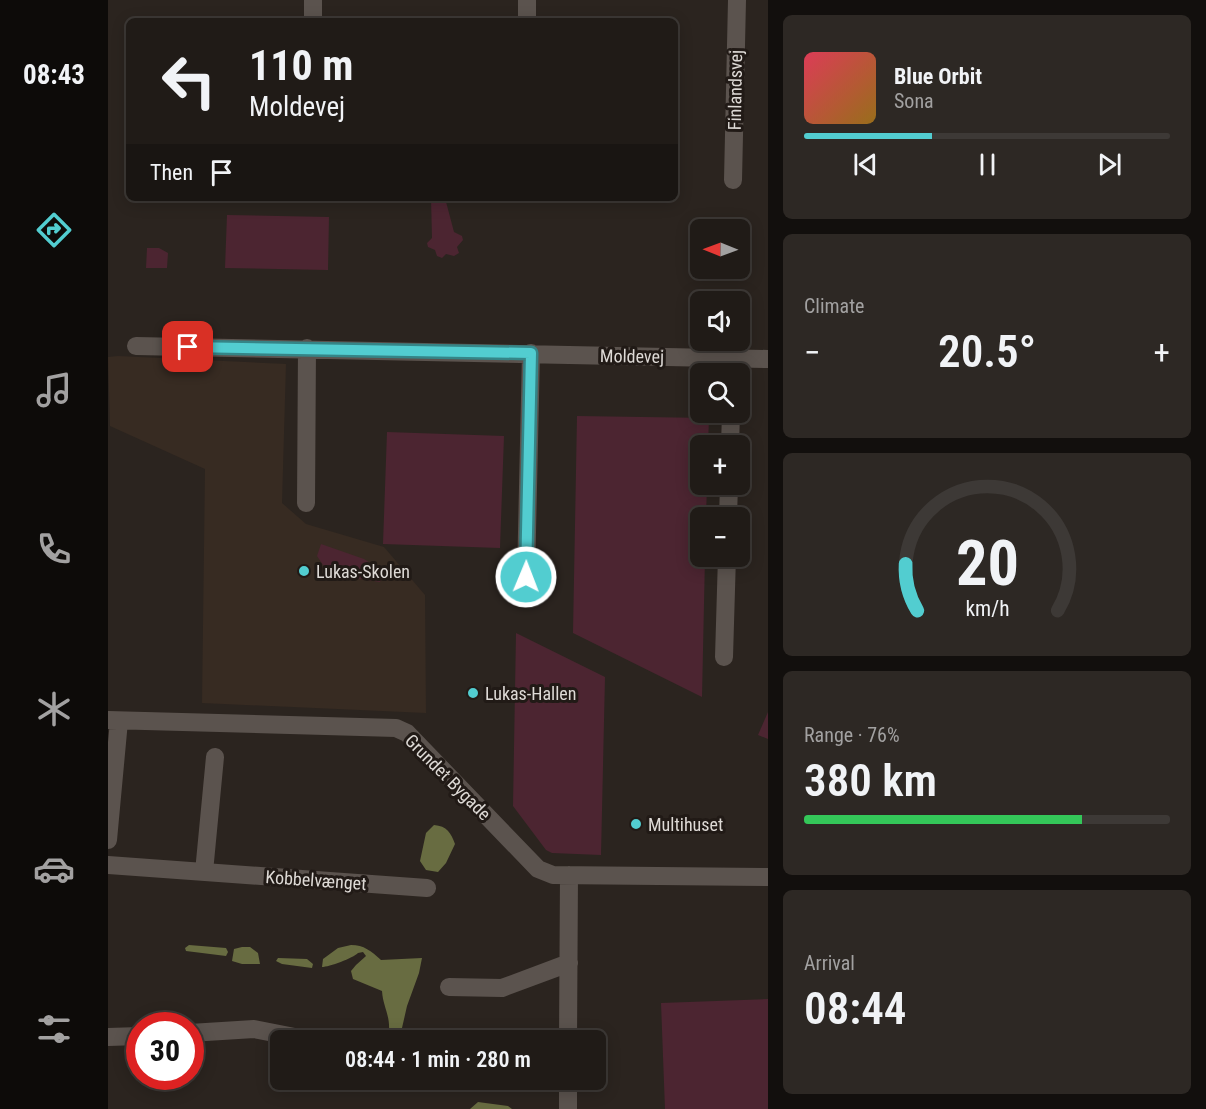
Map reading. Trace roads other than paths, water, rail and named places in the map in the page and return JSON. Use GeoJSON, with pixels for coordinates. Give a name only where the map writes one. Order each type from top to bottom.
{"type":"FeatureCollection","features":[{"type":"Feature","properties":{"kind":"street"},"geometry":{"type":"LineString","coordinates":[[313,0],[313,18]]}},
{"type":"Feature","properties":{"kind":"street"},"geometry":{"type":"LineString","coordinates":[[527,0],[527,18]]}},
{"type":"Feature","properties":{"kind":"street","name":"Finlandsvej"},"geometry":{"type":"LineString","coordinates":[[734,180],[737,0]]}},
{"type":"Feature","properties":{"kind":"street","name":"Moldevej"},"geometry":{"type":"LineString","coordinates":[[136,346],[531,353],[690,363]]}},
{"type":"Feature","properties":{"kind":"street"},"geometry":{"type":"LineString","coordinates":[[306,503],[307,348]]}},
{"type":"Feature","properties":{"kind":"street"},"geometry":{"type":"LineString","coordinates":[[526,577],[531,353]]}},
{"type":"Feature","properties":{"kind":"street","name":"Moldevej"},"geometry":{"type":"LineString","coordinates":[[747,363],[768,359]]}},
{"type":"Feature","properties":{"kind":"street"},"geometry":{"type":"LineString","coordinates":[[724,657],[727,567]]}},
{"type":"Feature","properties":{"kind":"street"},"geometry":{"type":"LineString","coordinates":[[108,840],[113,721]]}},
{"type":"Feature","properties":{"kind":"street","name":"Grundet Bygade"},"geometry":{"type":"LineString","coordinates":[[113,721],[396,728],[407,733],[538,869],[553,875],[768,877]]}},
{"type":"Feature","properties":{"kind":"street"},"geometry":{"type":"LineString","coordinates":[[204,872],[215,757]]}},
{"type":"Feature","properties":{"kind":"street","name":"Kobbelvænget"},"geometry":{"type":"LineString","coordinates":[[108,865],[427,888]]}},
{"type":"Feature","properties":{"kind":"street"},"geometry":{"type":"LineString","coordinates":[[568,1030],[569,875]]}},
{"type":"Feature","properties":{"kind":"street"},"geometry":{"type":"LineString","coordinates":[[449,987],[502,988],[569,963]]}},
{"type":"Feature","properties":{"kind":"street"},"geometry":{"type":"LineString","coordinates":[[204,1032],[254,1029],[270,1032]]}},
{"type":"Feature","properties":{"kind":"street"},"geometry":{"type":"LineString","coordinates":[[108,1037],[126,1036]]}},
{"type":"Feature","properties":{"kind":"street"},"geometry":{"type":"LineString","coordinates":[[568,1090],[568,1109]]}},
{"type":"Feature","properties":{"kind":"place","name":"Lukas-Skolen"},"geometry":{"type":"Point","coordinates":[304,571]}},
{"type":"Feature","properties":{"kind":"place","name":"Lukas-Hallen"},"geometry":{"type":"Point","coordinates":[473,693]}},
{"type":"Feature","properties":{"kind":"place","name":"Multihuset"},"geometry":{"type":"Point","coordinates":[636,824]}}]}
